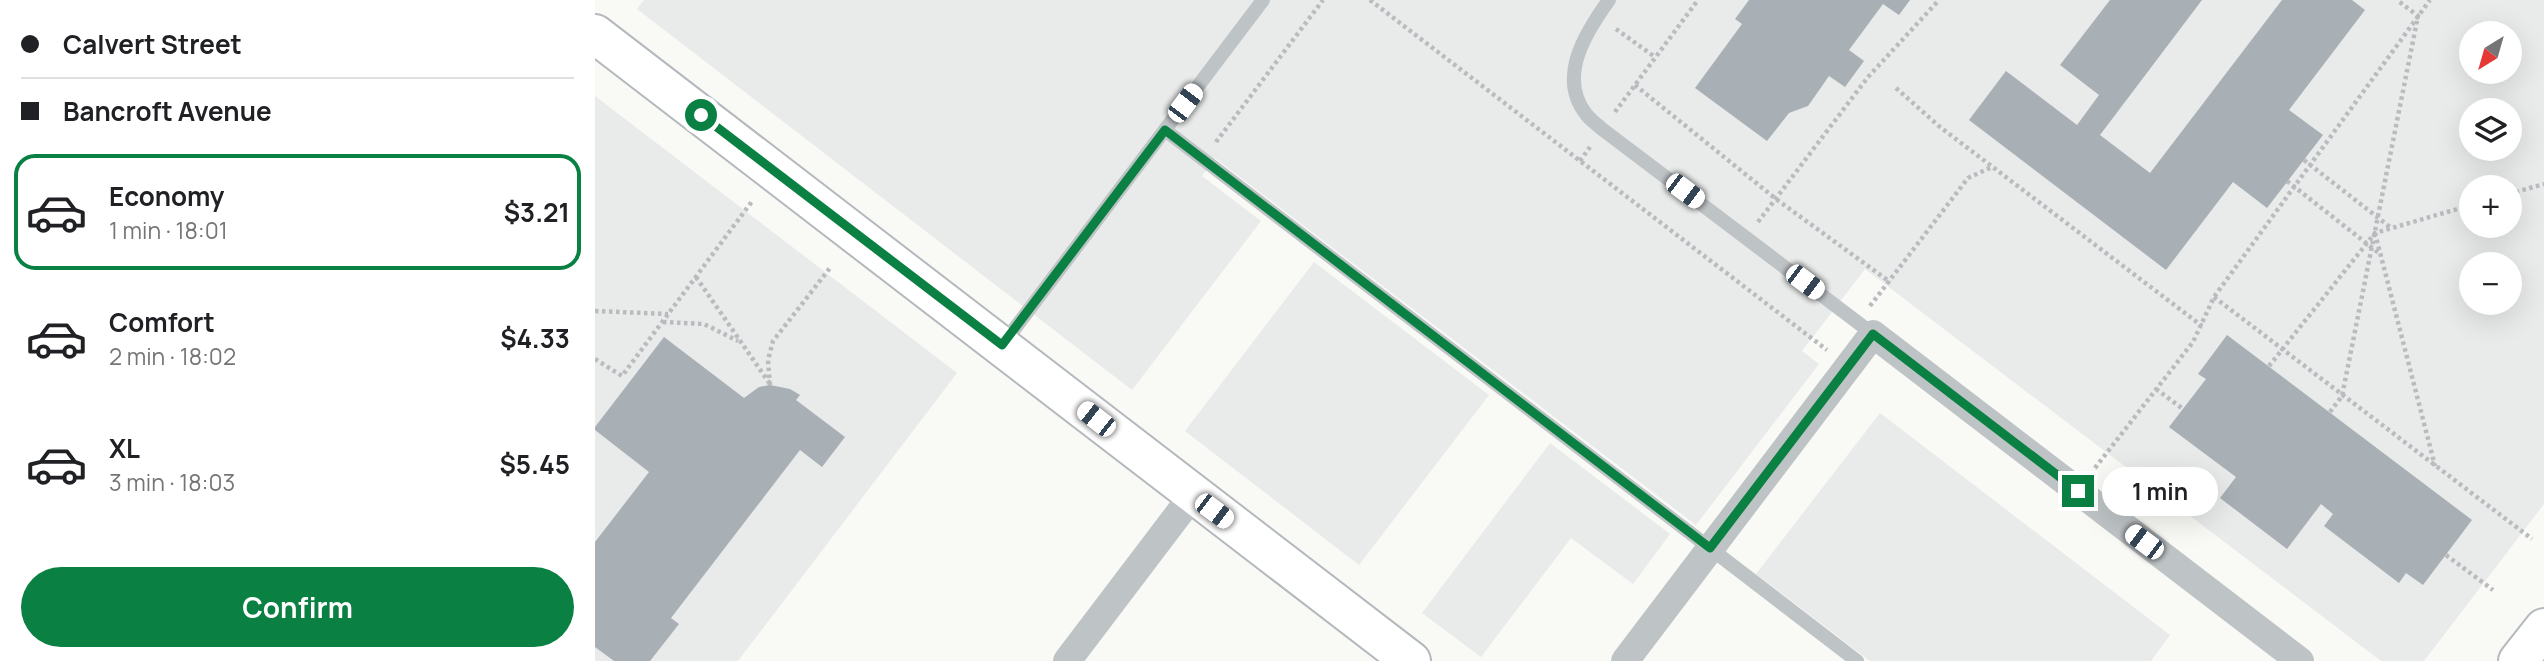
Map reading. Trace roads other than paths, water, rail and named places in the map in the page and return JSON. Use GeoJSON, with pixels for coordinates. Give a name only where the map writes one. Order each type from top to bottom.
{"type":"FeatureCollection","features":[{"type":"Feature","properties":{"kind":"street"},"geometry":{"type":"LineString","coordinates":[[595,34],[1002,345],[1402,658]]}},
{"type":"Feature","properties":{"kind":"street"},"geometry":{"type":"LineString","coordinates":[[1625,661],[1710,548],[1865,328],[2300,661]]}},
{"type":"Feature","properties":{"kind":"street"},"geometry":{"type":"LineString","coordinates":[[1067,661],[1193,495]]}},
{"type":"Feature","properties":{"kind":"street"},"geometry":{"type":"LineString","coordinates":[[2518,661],[2544,628]]}},
{"type":"Feature","properties":{"kind":"lane"},"geometry":{"type":"LineString","coordinates":[[1002,345],[1263,0]]}},
{"type":"Feature","properties":{"kind":"lane"},"geometry":{"type":"LineString","coordinates":[[1609,0],[1576,56],[1576,96],[1586,114],[1602,129],[1865,328]]}},
{"type":"Feature","properties":{"kind":"lane"},"geometry":{"type":"LineString","coordinates":[[1165,130],[1857,661]]}}]}
